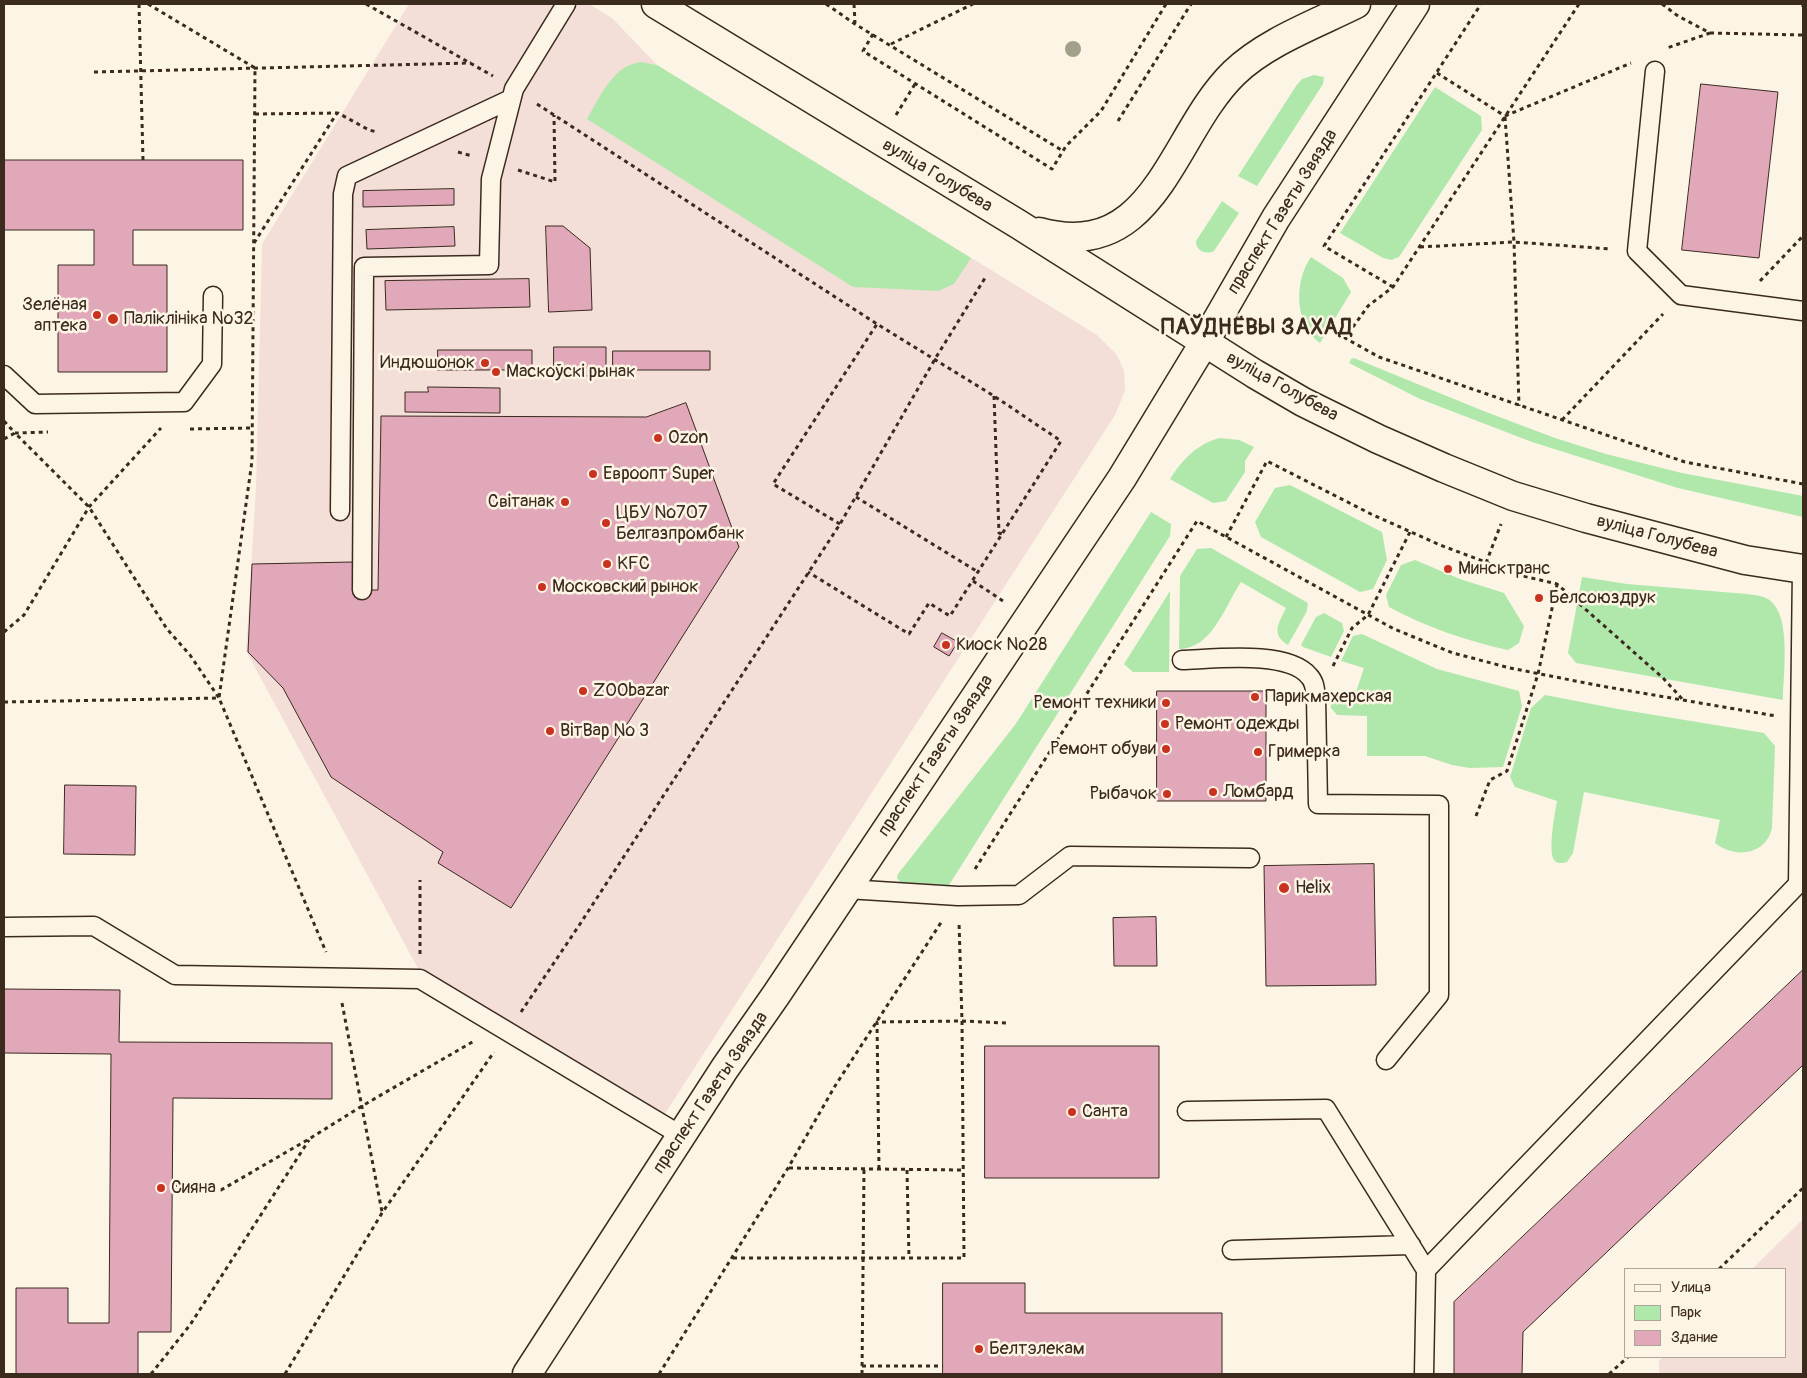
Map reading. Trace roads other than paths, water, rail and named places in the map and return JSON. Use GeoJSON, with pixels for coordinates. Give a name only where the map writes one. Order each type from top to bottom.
{"type":"FeatureCollection","features":[{"type":"Feature","properties":{"kind":"main road","name":"вуліца Голубева"},"geometry":{"type":"LineString","coordinates":[[656,4],[1018,224],[1204,343],[1303,402],[1378,439],[1513,496],[1586,518],[1745,560],[1803,569]]}},
{"type":"Feature","properties":{"kind":"main road"},"geometry":{"type":"LineString","coordinates":[[1018,224],[1054,236],[1069,238],[1086,238],[1116,228],[1135,212],[1156,188],[1224,82],[1269,47],[1356,4]]}},
{"type":"Feature","properties":{"kind":"main road","name":"праспект Газеты Звязда"},"geometry":{"type":"LineString","coordinates":[[527,1374],[725,1068],[1122,478],[1204,343],[1276,218],[1415,4]]}},
{"type":"Feature","properties":{"kind":"lane"},"geometry":{"type":"LineString","coordinates":[[362,590],[364,267],[489,265],[491,180],[513,94],[566,4]]}},
{"type":"Feature","properties":{"kind":"lane"},"geometry":{"type":"LineString","coordinates":[[1655,71],[1637,251],[1681,295],[1738,304],[1803,311]]}},
{"type":"Feature","properties":{"kind":"lane"},"geometry":{"type":"LineString","coordinates":[[340,512],[343,194],[347,176],[513,94]]}},
{"type":"Feature","properties":{"kind":"lane"},"geometry":{"type":"LineString","coordinates":[[4,375],[34,404],[184,402],[212,364],[213,296]]}},
{"type":"Feature","properties":{"kind":"lane"},"geometry":{"type":"LineString","coordinates":[[1426,1270],[1800,884],[1800,719],[1803,569]]}},
{"type":"Feature","properties":{"kind":"lane"},"geometry":{"type":"LineString","coordinates":[[1182,660],[1267,658],[1278,660],[1305,671],[1313,681],[1316,697],[1318,804],[1439,805],[1440,995],[1386,1060]]}},
{"type":"Feature","properties":{"kind":"lane"},"geometry":{"type":"LineString","coordinates":[[847,889],[958,896],[1019,895],[1070,856],[1250,858]]}},
{"type":"Feature","properties":{"kind":"lane"},"geometry":{"type":"LineString","coordinates":[[4,927],[94,926],[175,975],[420,979],[682,1136]]}},
{"type":"Feature","properties":{"kind":"lane"},"geometry":{"type":"LineString","coordinates":[[1187,1111],[1326,1108],[1426,1270],[1424,1374]]}},
{"type":"Feature","properties":{"kind":"lane"},"geometry":{"type":"LineString","coordinates":[[1232,1250],[1411,1245]]}},
{"type":"Feature","properties":{"kind":"place","name":"Зелёная аптека"},"geometry":{"type":"Point","coordinates":[97,315]}},
{"type":"Feature","properties":{"kind":"place","name":"Паліклініка №32"},"geometry":{"type":"Point","coordinates":[113,319]}},
{"type":"Feature","properties":{"kind":"place","name":"Индюшонок"},"geometry":{"type":"Point","coordinates":[485,363]}},
{"type":"Feature","properties":{"kind":"place","name":"Маскоўскі рынак"},"geometry":{"type":"Point","coordinates":[496,372]}},
{"type":"Feature","properties":{"kind":"place","name":"Ozon"},"geometry":{"type":"Point","coordinates":[658,438]}},
{"type":"Feature","properties":{"kind":"place","name":"Евроопт Super"},"geometry":{"type":"Point","coordinates":[593,474]}},
{"type":"Feature","properties":{"kind":"place","name":"Світанак"},"geometry":{"type":"Point","coordinates":[565,502]}},
{"type":"Feature","properties":{"kind":"place","name":"ЦБУ №707 Белгазпромбанк"},"geometry":{"type":"Point","coordinates":[606,523]}},
{"type":"Feature","properties":{"kind":"place","name":"KFC"},"geometry":{"type":"Point","coordinates":[607,564]}},
{"type":"Feature","properties":{"kind":"place","name":"Минсктранс"},"geometry":{"type":"Point","coordinates":[1448,569]}},
{"type":"Feature","properties":{"kind":"place","name":"Московский рынок"},"geometry":{"type":"Point","coordinates":[542,587]}},
{"type":"Feature","properties":{"kind":"place","name":"Белсоюздрук"},"geometry":{"type":"Point","coordinates":[1539,598]}},
{"type":"Feature","properties":{"kind":"place","name":"Киоск №28"},"geometry":{"type":"Point","coordinates":[946,645]}},
{"type":"Feature","properties":{"kind":"place","name":"ZOObazar"},"geometry":{"type":"Point","coordinates":[583,691]}},
{"type":"Feature","properties":{"kind":"place","name":"Парикмахерская"},"geometry":{"type":"Point","coordinates":[1255,697]}},
{"type":"Feature","properties":{"kind":"place","name":"Ремонт техники"},"geometry":{"type":"Point","coordinates":[1166,703]}},
{"type":"Feature","properties":{"kind":"place","name":"Ремонт одежды"},"geometry":{"type":"Point","coordinates":[1165,724]}},
{"type":"Feature","properties":{"kind":"place","name":"ВітВар № 3"},"geometry":{"type":"Point","coordinates":[550,731]}},
{"type":"Feature","properties":{"kind":"place","name":"Ремонт обуви"},"geometry":{"type":"Point","coordinates":[1166,749]}},
{"type":"Feature","properties":{"kind":"place","name":"Гримерка"},"geometry":{"type":"Point","coordinates":[1258,752]}},
{"type":"Feature","properties":{"kind":"place","name":"Ломбард"},"geometry":{"type":"Point","coordinates":[1213,792]}},
{"type":"Feature","properties":{"kind":"place","name":"Рыбачок"},"geometry":{"type":"Point","coordinates":[1167,794]}},
{"type":"Feature","properties":{"kind":"place","name":"Helix"},"geometry":{"type":"Point","coordinates":[1284,888]}},
{"type":"Feature","properties":{"kind":"place","name":"Санта"},"geometry":{"type":"Point","coordinates":[1072,1112]}},
{"type":"Feature","properties":{"kind":"place","name":"Сияна"},"geometry":{"type":"Point","coordinates":[161,1188]}},
{"type":"Feature","properties":{"kind":"place","name":"Белтэлекам"},"geometry":{"type":"Point","coordinates":[979,1349]}},
{"type":"Feature","properties":{"kind":"district","name":"ПАЎДНЁВЫ ЗАХАД"},"geometry":{"type":"Point","coordinates":[1257,328]}}]}
